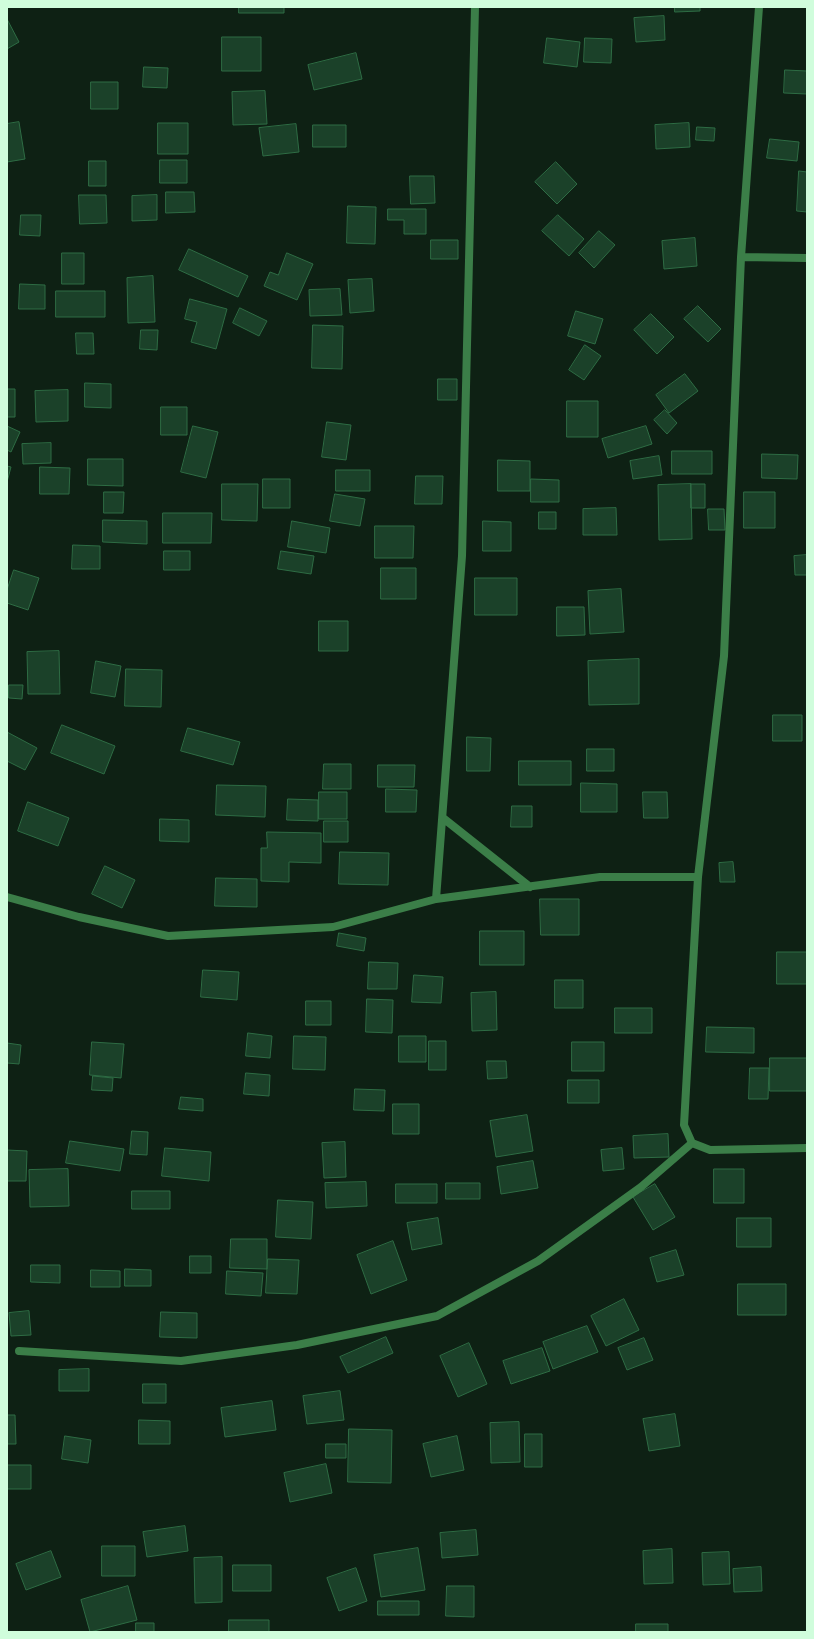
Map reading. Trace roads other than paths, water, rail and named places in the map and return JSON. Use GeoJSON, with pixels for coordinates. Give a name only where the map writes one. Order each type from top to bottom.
{"type":"FeatureCollection","features":[{"type":"Feature","properties":{"kind":"street"},"geometry":{"type":"LineString","coordinates":[[436,899],[462,556],[474,7]]}},
{"type":"Feature","properties":{"kind":"street"},"geometry":{"type":"LineString","coordinates":[[759,7],[741,257],[724,656],[698,877],[684,1125],[692,1143],[710,1150],[807,1148]]}},
{"type":"Feature","properties":{"kind":"street"},"geometry":{"type":"LineString","coordinates":[[741,257],[807,258]]}},
{"type":"Feature","properties":{"kind":"street"},"geometry":{"type":"LineString","coordinates":[[443,818],[530,887]]}},
{"type":"Feature","properties":{"kind":"street"},"geometry":{"type":"LineString","coordinates":[[7,897],[79,917],[168,936],[333,928],[436,899],[600,878],[698,877]]}},
{"type":"Feature","properties":{"kind":"street"},"geometry":{"type":"LineString","coordinates":[[19,1350],[181,1361],[297,1345],[437,1316],[538,1261],[640,1187],[692,1143]]}}]}
